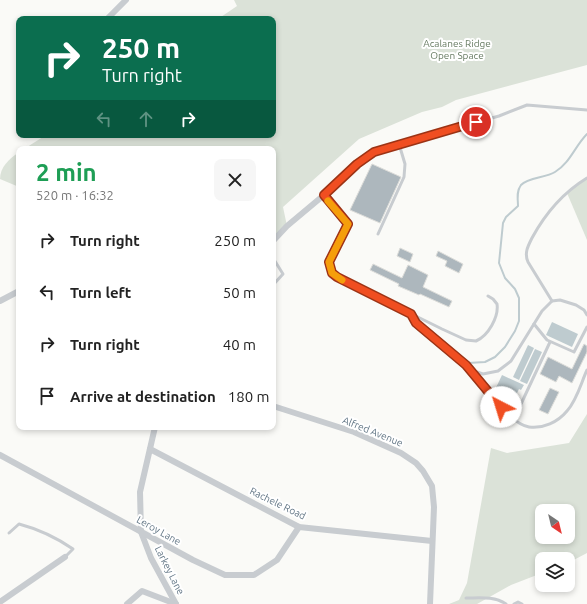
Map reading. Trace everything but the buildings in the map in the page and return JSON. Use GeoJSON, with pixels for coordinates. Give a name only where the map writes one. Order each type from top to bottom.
{"type":"FeatureCollection","features":[{"type":"Feature","properties":{"kind":"street"},"geometry":{"type":"LineString","coordinates":[[110,16],[126,0]]}},
{"type":"Feature","properties":{"kind":"street"},"geometry":{"type":"LineString","coordinates":[[276,238],[287,226],[324,195]]}},
{"type":"Feature","properties":{"kind":"street"},"geometry":{"type":"LineString","coordinates":[[0,301],[16,293]]}},
{"type":"Feature","properties":{"kind":"street","name":"Alfred Avenue"},"geometry":{"type":"LineString","coordinates":[[276,407],[354,432],[401,453],[416,463],[423,471],[432,486],[434,507],[430,604]]}},
{"type":"Feature","properties":{"kind":"street","name":"Larkey Lane"},"geometry":{"type":"LineString","coordinates":[[154,430],[140,492],[141,532],[151,558],[176,604]]}},
{"type":"Feature","properties":{"kind":"street","name":"Rachele Road"},"geometry":{"type":"LineString","coordinates":[[150,449],[299,527],[432,542]]}},
{"type":"Feature","properties":{"kind":"street","name":"Leroy Lane"},"geometry":{"type":"LineString","coordinates":[[0,455],[193,560],[225,575],[254,575],[277,560],[299,527]]}},
{"type":"Feature","properties":{"kind":"street"},"geometry":{"type":"LineString","coordinates":[[0,602],[65,557]]}},
{"type":"Feature","properties":{"kind":"street"},"geometry":{"type":"LineString","coordinates":[[127,604],[142,591],[176,604]]}},
{"type":"Feature","properties":{"kind":"lane"},"geometry":{"type":"LineString","coordinates":[[488,296],[497,304],[496,315],[485,336],[476,341],[466,340],[337,277],[332,273],[329,262],[348,224],[324,195],[357,164],[374,152],[499,116],[527,106],[587,110]]}},
{"type":"Feature","properties":{"kind":"lane"},"geometry":{"type":"LineString","coordinates":[[378,234],[404,177],[405,164],[399,144]]}},
{"type":"Feature","properties":{"kind":"lane"},"geometry":{"type":"LineString","coordinates":[[552,301],[525,255],[542,219],[567,193],[587,178]]}},
{"type":"Feature","properties":{"kind":"lane"},"geometry":{"type":"LineString","coordinates":[[276,263],[283,274],[276,282]]}},
{"type":"Feature","properties":{"kind":"lane"},"geometry":{"type":"LineString","coordinates":[[411,314],[416,323],[471,370],[483,374],[502,368],[511,361],[542,311],[552,301],[560,300],[576,305],[584,310],[587,315]]}},
{"type":"Feature","properties":{"kind":"lane"},"geometry":{"type":"LineString","coordinates":[[534,324],[547,340],[574,352],[587,327]]}},
{"type":"Feature","properties":{"kind":"lane"},"geometry":{"type":"LineString","coordinates":[[514,419],[550,342]]}},
{"type":"Feature","properties":{"kind":"lane"},"geometry":{"type":"LineString","coordinates":[[466,365],[501,407],[514,419],[529,427],[550,424],[560,418],[568,410],[587,370]]}},
{"type":"Feature","properties":{"kind":"lane"},"geometry":{"type":"LineString","coordinates":[[9,533],[19,524],[28,526],[55,538],[73,549],[65,557]]}},
{"type":"Feature","properties":{"kind":"lane"},"geometry":{"type":"LineString","coordinates":[[466,598],[493,598],[506,604]]}},
{"type":"Feature","properties":{"kind":"lane"},"geometry":{"type":"LineString","coordinates":[[514,604],[518,602],[522,604]]}},
{"type":"Feature","properties":{"kind":"green space","name":"Acalanes Ridge Open Space"},"geometry":{"type":"Polygon","coordinates":[[[234,0],[587,0],[587,65],[456,100],[442,107],[422,112],[359,139],[283,207],[287,226],[276,238],[276,146],[29,146],[41,138],[276,138],[276,16],[222,16],[237,6],[234,0]]]}},
{"type":"Feature","properties":{"kind":"green space"},"geometry":{"type":"Polygon","coordinates":[[[16,154],[16,186],[0,179],[3,167],[16,154]]]}},
{"type":"Feature","properties":{"kind":"green space"},"geometry":{"type":"Polygon","coordinates":[[[587,178],[587,240],[567,193],[587,178]]]}},
{"type":"Feature","properties":{"kind":"green space"},"geometry":{"type":"Polygon","coordinates":[[[587,414],[587,553],[575,559],[575,552],[535,552],[535,576],[511,585],[477,604],[449,604],[459,600],[467,583],[491,448],[507,453],[569,443],[587,414]]]}},
{"type":"Feature","properties":{"kind":"shaded area"},"geometry":{"type":"Polygon","coordinates":[[[552,322],[578,334],[572,347],[546,335],[552,322]]]}},
{"type":"Feature","properties":{"kind":"shaded area"},"geometry":{"type":"Polygon","coordinates":[[[528,345],[534,348],[519,380],[513,377],[528,345]]]}},
{"type":"Feature","properties":{"kind":"shaded area"},"geometry":{"type":"Polygon","coordinates":[[[535,349],[542,352],[527,384],[520,381],[535,349]]]}},
{"type":"Feature","properties":{"kind":"shaded area"},"geometry":{"type":"Polygon","coordinates":[[[502,375],[524,385],[521,390],[519,389],[516,395],[520,398],[518,403],[494,392],[502,375]]]}},
{"type":"Feature","properties":{"kind":"waterway"},"geometry":{"type":"LineString","coordinates":[[468,363],[485,362],[495,357],[505,347],[515,331],[519,321],[519,298],[515,289],[505,278],[499,263],[503,223],[506,217],[518,206],[519,188],[528,180],[555,172],[565,164],[587,134]]}},
{"type":"Feature","properties":{"kind":"slow traffic"},"geometry":{"type":"LineString","coordinates":[[328,201],[348,224],[329,262],[332,273],[342,280]]}},
{"type":"Feature","properties":{"kind":"route"},"geometry":{"type":"LineString","coordinates":[[476,122],[374,152],[357,164],[324,195],[348,224],[329,262],[332,273],[337,277],[411,314],[416,323],[466,365],[501,407]]}}]}
